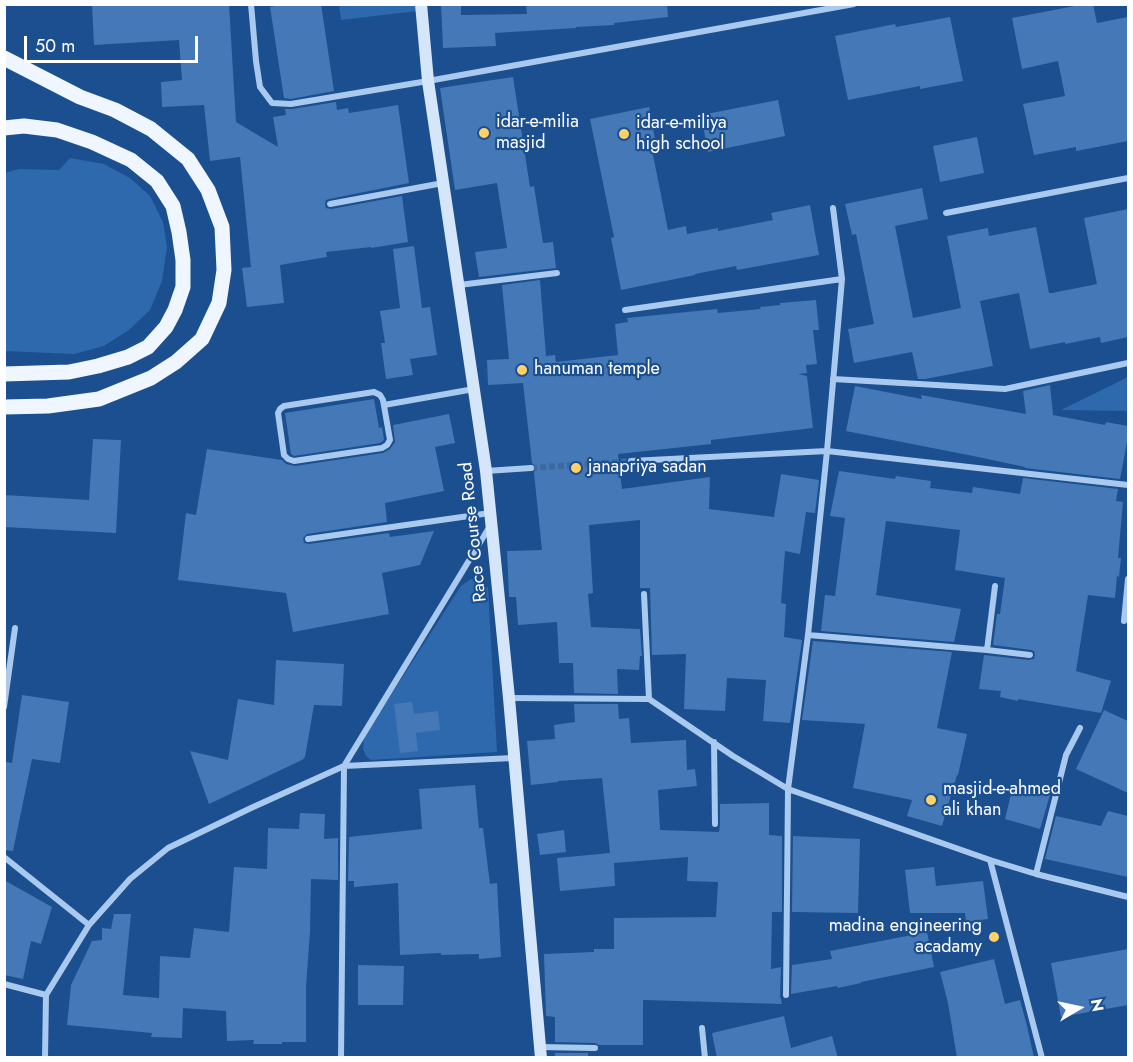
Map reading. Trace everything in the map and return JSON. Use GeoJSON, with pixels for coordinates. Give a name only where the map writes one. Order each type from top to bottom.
{"type":"FeatureCollection","features":[{"type":"Feature","properties":{"kind":"main road"},"geometry":{"type":"LineString","coordinates":[[4,58],[80,97],[115,110],[151,129],[188,159],[208,190],[222,227],[224,270],[219,303],[202,339],[176,363],[151,378],[99,399],[48,406],[4,407]]}},
{"type":"Feature","properties":{"kind":"main road"},"geometry":{"type":"LineString","coordinates":[[4,128],[24,126],[57,130],[92,142],[131,160],[157,181],[173,206],[183,260],[183,287],[166,327],[148,347],[128,357],[69,372],[4,374]]}},
{"type":"Feature","properties":{"kind":"street"},"geometry":{"type":"LineString","coordinates":[[251,4],[260,87],[272,103],[291,104],[854,4]]}},
{"type":"Feature","properties":{"kind":"street","name":"Race Course Road"},"geometry":{"type":"LineString","coordinates":[[421,4],[428,81],[486,471],[541,1052]]}},
{"type":"Feature","properties":{"kind":"street"},"geometry":{"type":"LineString","coordinates":[[946,213],[1128,178]]}},
{"type":"Feature","properties":{"kind":"street"},"geometry":{"type":"LineString","coordinates":[[330,204],[443,183]]}},
{"type":"Feature","properties":{"kind":"street"},"geometry":{"type":"LineString","coordinates":[[786,995],[788,789],[808,635],[842,279],[832,208]]}},
{"type":"Feature","properties":{"kind":"street"},"geometry":{"type":"LineString","coordinates":[[459,285],[557,273]]}},
{"type":"Feature","properties":{"kind":"street"},"geometry":{"type":"LineString","coordinates":[[625,310],[842,279]]}},
{"type":"Feature","properties":{"kind":"street"},"geometry":{"type":"LineString","coordinates":[[833,379],[1005,389],[1128,363]]}},
{"type":"Feature","properties":{"kind":"street"},"geometry":{"type":"LineString","coordinates":[[384,405],[474,389]]}},
{"type":"Feature","properties":{"kind":"street"},"geometry":{"type":"LineString","coordinates":[[374,392],[380,396],[384,405],[390,440],[382,448],[294,461],[285,455],[278,413],[284,406],[374,392]]}},
{"type":"Feature","properties":{"kind":"street"},"geometry":{"type":"LineString","coordinates":[[631,461],[827,451],[1128,485]]}},
{"type":"Feature","properties":{"kind":"street"},"geometry":{"type":"LineString","coordinates":[[486,471],[531,468]]}},
{"type":"Feature","properties":{"kind":"street"},"geometry":{"type":"LineString","coordinates":[[308,539],[490,519]]}},
{"type":"Feature","properties":{"kind":"street"},"geometry":{"type":"LineString","coordinates":[[341,1058],[344,766],[490,519]]}},
{"type":"Feature","properties":{"kind":"street"},"geometry":{"type":"LineString","coordinates":[[1124,621],[1128,579]]}},
{"type":"Feature","properties":{"kind":"street"},"geometry":{"type":"LineString","coordinates":[[987,650],[995,586]]}},
{"type":"Feature","properties":{"kind":"street"},"geometry":{"type":"LineString","coordinates":[[644,594],[649,699]]}},
{"type":"Feature","properties":{"kind":"street"},"geometry":{"type":"LineString","coordinates":[[4,707],[15,628]]}},
{"type":"Feature","properties":{"kind":"street"},"geometry":{"type":"LineString","coordinates":[[808,635],[1030,655]]}},
{"type":"Feature","properties":{"kind":"street"},"geometry":{"type":"LineString","coordinates":[[509,698],[649,699],[733,756],[788,789],[990,860],[1128,897]]}},
{"type":"Feature","properties":{"kind":"street"},"geometry":{"type":"LineString","coordinates":[[1036,874],[1066,755],[1080,728]]}},
{"type":"Feature","properties":{"kind":"street"},"geometry":{"type":"LineString","coordinates":[[714,742],[715,824]]}},
{"type":"Feature","properties":{"kind":"street"},"geometry":{"type":"LineString","coordinates":[[45,1058],[46,995],[89,925],[130,879],[168,848],[344,766],[513,758]]}},
{"type":"Feature","properties":{"kind":"street"},"geometry":{"type":"LineString","coordinates":[[4,857],[89,925]]}},
{"type":"Feature","properties":{"kind":"street"},"geometry":{"type":"LineString","coordinates":[[990,860],[1042,1058]]}},
{"type":"Feature","properties":{"kind":"street"},"geometry":{"type":"LineString","coordinates":[[4,984],[46,995]]}},
{"type":"Feature","properties":{"kind":"street"},"geometry":{"type":"LineString","coordinates":[[702,1028],[705,1058]]}},
{"type":"Feature","properties":{"kind":"street"},"geometry":{"type":"LineString","coordinates":[[541,1052],[595,1048]]}},
{"type":"Feature","properties":{"kind":"shaded area"},"geometry":{"type":"Polygon","coordinates":[[[339,5],[416,5],[417,11],[341,20],[339,5]]]}},
{"type":"Feature","properties":{"kind":"shaded area"},"geometry":{"type":"Polygon","coordinates":[[[70,158],[104,164],[130,178],[150,196],[163,222],[167,247],[162,281],[150,310],[129,330],[104,346],[74,354],[5,351],[5,173],[19,169],[59,170],[70,158]]]}},
{"type":"Feature","properties":{"kind":"shaded area"},"geometry":{"type":"Polygon","coordinates":[[[1128,377],[1128,411],[1061,410],[1128,377]]]}},
{"type":"Feature","properties":{"kind":"shaded area"},"geometry":{"type":"Polygon","coordinates":[[[471,579],[481,581],[488,588],[497,752],[371,760],[363,749],[364,737],[461,586],[471,579]]]}},
{"type":"Feature","properties":{"kind":"building"},"geometry":{"type":"Polygon","coordinates":[[[92,4],[229,4],[236,122],[278,147],[273,117],[286,115],[285,109],[336,102],[337,110],[348,108],[349,113],[398,105],[409,183],[329,199],[325,204],[326,208],[331,209],[402,196],[408,242],[326,252],[327,257],[280,265],[284,303],[247,307],[242,268],[251,267],[240,157],[210,161],[204,105],[162,107],[161,82],[182,80],[179,40],[94,45],[92,4]]]}},
{"type":"Feature","properties":{"kind":"building"},"geometry":{"type":"Polygon","coordinates":[[[285,4],[321,4],[334,91],[291,99],[284,98],[270,7],[285,4]]]}},
{"type":"Feature","properties":{"kind":"building"},"geometry":{"type":"Polygon","coordinates":[[[441,4],[461,4],[461,15],[527,14],[526,4],[667,4],[668,17],[614,23],[614,25],[495,33],[496,46],[443,48],[441,4]]]}},
{"type":"Feature","properties":{"kind":"building"},"geometry":{"type":"Polygon","coordinates":[[[1093,4],[1097,23],[1128,17],[1128,141],[1076,151],[1076,147],[1034,155],[1023,104],[1065,96],[1058,61],[1022,69],[1012,18],[1093,4]]]}},
{"type":"Feature","properties":{"kind":"building"},"geometry":{"type":"Polygon","coordinates":[[[950,17],[963,81],[920,89],[920,86],[848,100],[835,36],[895,24],[896,27],[950,17]]]}},
{"type":"Feature","properties":{"kind":"building","name":"idar-e-milia masjid"},"geometry":{"type":"Polygon","coordinates":[[[513,77],[530,187],[534,186],[543,243],[553,242],[556,268],[479,277],[475,252],[507,248],[497,183],[455,190],[440,88],[513,77]]]}},
{"type":"Feature","properties":{"kind":"building"},"geometry":{"type":"Polygon","coordinates":[[[778,100],[785,136],[708,152],[701,115],[778,100]]]}},
{"type":"Feature","properties":{"kind":"building"},"geometry":{"type":"Polygon","coordinates":[[[649,107],[657,149],[652,150],[668,230],[686,226],[687,234],[718,228],[718,231],[773,220],[771,213],[810,205],[819,255],[737,270],[736,266],[621,290],[611,238],[614,237],[590,119],[649,107]]]}},
{"type":"Feature","properties":{"kind":"building"},"geometry":{"type":"Polygon","coordinates":[[[977,137],[984,173],[940,182],[933,146],[977,137]]]}},
{"type":"Feature","properties":{"kind":"building"},"geometry":{"type":"Polygon","coordinates":[[[922,188],[928,219],[895,226],[913,318],[961,308],[947,236],[988,228],[989,236],[1036,227],[1049,293],[1052,293],[1097,284],[1084,218],[1128,209],[1128,337],[1101,343],[1100,337],[1030,349],[1019,293],[980,301],[993,366],[918,379],[912,352],[854,363],[848,329],[874,324],[856,234],[852,235],[845,204],[922,188]]]}},
{"type":"Feature","properties":{"kind":"building"},"geometry":{"type":"Polygon","coordinates":[[[414,246],[422,308],[430,307],[437,355],[410,359],[413,375],[386,379],[381,343],[385,343],[380,311],[400,308],[393,249],[414,246]]]}},
{"type":"Feature","properties":{"kind":"building"},"geometry":{"type":"Polygon","coordinates":[[[540,280],[546,356],[555,355],[556,362],[618,355],[615,324],[628,322],[627,318],[717,309],[718,313],[761,309],[760,307],[780,305],[780,303],[816,300],[819,330],[813,330],[817,364],[806,365],[807,373],[798,374],[807,376],[813,428],[711,440],[711,444],[618,454],[622,489],[710,477],[709,509],[774,517],[781,474],[819,480],[815,513],[806,512],[800,554],[785,551],[781,603],[786,604],[784,637],[802,640],[790,723],[763,721],[766,680],[727,678],[725,711],[684,709],[686,654],[652,655],[650,588],[640,588],[640,520],[589,525],[593,593],[588,594],[591,627],[640,629],[642,656],[640,656],[639,670],[617,669],[618,694],[574,693],[573,663],[559,663],[557,622],[518,625],[516,597],[509,597],[507,551],[542,550],[534,473],[536,467],[532,463],[523,383],[488,385],[487,360],[509,359],[502,285],[540,280]]]}},
{"type":"Feature","properties":{"kind":"building"},"geometry":{"type":"Polygon","coordinates":[[[1050,385],[1053,415],[1105,425],[1106,422],[1128,426],[1120,479],[1025,468],[846,431],[855,386],[922,399],[921,395],[1026,414],[1023,391],[1050,385]]]}},
{"type":"Feature","properties":{"kind":"building"},"geometry":{"type":"Polygon","coordinates":[[[374,399],[379,428],[382,427],[384,439],[380,443],[294,456],[291,454],[285,413],[374,399]]]}},
{"type":"Feature","properties":{"kind":"building"},"geometry":{"type":"Polygon","coordinates":[[[449,414],[455,443],[435,447],[444,491],[385,503],[387,522],[307,534],[303,538],[304,543],[309,544],[389,533],[390,537],[434,531],[420,565],[382,573],[389,614],[293,632],[286,593],[178,580],[186,513],[196,515],[207,449],[282,460],[286,464],[295,466],[383,453],[395,442],[393,425],[449,414]]]}},
{"type":"Feature","properties":{"kind":"building"},"geometry":{"type":"Polygon","coordinates":[[[93,439],[121,440],[116,533],[4,527],[4,495],[89,500],[93,439]]]}},
{"type":"Feature","properties":{"kind":"building"},"geometry":{"type":"Polygon","coordinates":[[[839,471],[895,479],[896,476],[931,481],[930,488],[972,493],[973,487],[1020,494],[1023,478],[1118,489],[1116,501],[1123,502],[1118,558],[1121,558],[1115,598],[1088,595],[1076,671],[1111,681],[1101,713],[1018,699],[1018,701],[1000,697],[1001,691],[979,689],[984,655],[1029,660],[1034,659],[1035,655],[1031,650],[993,645],[1005,578],[955,570],[960,530],[886,521],[876,595],[961,609],[954,642],[821,631],[825,595],[835,596],[845,518],[830,516],[839,471]]]}},
{"type":"Feature","properties":{"kind":"building"},"geometry":{"type":"Polygon","coordinates":[[[813,641],[952,652],[937,728],[967,734],[958,775],[942,826],[907,816],[912,800],[853,788],[865,724],[802,720],[813,641]]]}},
{"type":"Feature","properties":{"kind":"building"},"geometry":{"type":"Polygon","coordinates":[[[276,660],[344,664],[342,706],[314,705],[305,757],[302,760],[209,804],[190,751],[228,760],[238,699],[274,705],[276,660]]]}},
{"type":"Feature","properties":{"kind":"building"},"geometry":{"type":"Polygon","coordinates":[[[22,695],[69,702],[60,763],[32,759],[13,851],[4,850],[4,771],[6,762],[12,763],[22,695]]]}},
{"type":"Feature","properties":{"kind":"building"},"geometry":{"type":"Polygon","coordinates":[[[412,702],[414,714],[438,711],[440,730],[416,733],[418,751],[400,753],[394,704],[412,702]]]}},
{"type":"Feature","properties":{"kind":"building"},"geometry":{"type":"Polygon","coordinates":[[[574,704],[618,704],[619,719],[629,718],[631,743],[686,740],[687,770],[695,769],[697,786],[658,790],[660,830],[719,832],[720,804],[769,803],[769,835],[782,836],[782,912],[772,912],[771,969],[781,967],[782,1004],[643,1000],[643,1045],[555,1042],[555,1017],[546,1016],[544,954],[614,949],[614,918],[716,917],[718,882],[687,881],[688,857],[614,863],[615,886],[560,891],[557,858],[610,853],[602,778],[531,785],[527,741],[555,739],[554,725],[575,722],[574,704]]]}},
{"type":"Feature","properties":{"kind":"building"},"geometry":{"type":"Polygon","coordinates":[[[1104,710],[1128,721],[1128,793],[1076,769],[1104,710]]]}},
{"type":"Feature","properties":{"kind":"building"},"geometry":{"type":"Polygon","coordinates":[[[475,785],[479,828],[483,828],[490,884],[497,883],[501,957],[479,959],[479,954],[441,955],[441,953],[400,955],[398,883],[354,887],[354,881],[348,881],[349,837],[422,829],[419,789],[475,785]]]}},
{"type":"Feature","properties":{"kind":"building"},"geometry":{"type":"Polygon","coordinates":[[[1013,786],[1050,795],[1040,829],[1005,819],[1013,786]]]}},
{"type":"Feature","properties":{"kind":"building"},"geometry":{"type":"Polygon","coordinates":[[[1108,811],[1128,816],[1128,877],[1045,859],[1056,816],[1101,826],[1108,811]]]}},
{"type":"Feature","properties":{"kind":"building"},"geometry":{"type":"Polygon","coordinates":[[[300,813],[325,814],[324,839],[338,838],[338,880],[311,879],[306,1042],[253,1044],[254,1040],[227,1041],[226,1011],[183,1008],[182,1038],[151,1037],[152,1033],[67,1025],[71,985],[92,941],[102,940],[102,928],[111,929],[114,914],[131,914],[123,995],[159,998],[160,956],[190,958],[194,928],[229,932],[234,867],[267,869],[268,828],[299,829],[300,813]]]}},
{"type":"Feature","properties":{"kind":"building"},"geometry":{"type":"Polygon","coordinates":[[[564,830],[566,852],[540,855],[537,834],[564,830]]]}},
{"type":"Feature","properties":{"kind":"building"},"geometry":{"type":"Polygon","coordinates":[[[793,836],[860,839],[858,913],[792,912],[793,836]]]}},
{"type":"Feature","properties":{"kind":"building"},"geometry":{"type":"Polygon","coordinates":[[[934,867],[936,886],[983,881],[988,919],[966,922],[965,913],[910,913],[905,870],[934,867]]]}},
{"type":"Feature","properties":{"kind":"building"},"geometry":{"type":"Polygon","coordinates":[[[4,880],[52,907],[41,944],[31,941],[23,979],[4,975],[4,880]]]}},
{"type":"Feature","properties":{"kind":"building"},"geometry":{"type":"Polygon","coordinates":[[[927,932],[934,967],[838,988],[837,986],[791,994],[792,965],[832,959],[830,951],[927,932]]]}},
{"type":"Feature","properties":{"kind":"building"},"geometry":{"type":"Polygon","coordinates":[[[1128,949],[1128,1005],[1061,1017],[1051,963],[1128,949]]]}},
{"type":"Feature","properties":{"kind":"building"},"geometry":{"type":"Polygon","coordinates":[[[994,959],[1005,1004],[1020,1000],[1034,1058],[957,1058],[948,1003],[940,972],[994,959]]]}},
{"type":"Feature","properties":{"kind":"building"},"geometry":{"type":"Polygon","coordinates":[[[358,965],[404,966],[403,1005],[358,1005],[358,965]]]}},
{"type":"Feature","properties":{"kind":"building"},"geometry":{"type":"Polygon","coordinates":[[[784,1016],[791,1048],[832,1036],[838,1058],[717,1058],[712,1033],[784,1016]]]}},
{"type":"Feature","properties":{"kind":"building"},"geometry":{"type":"Polygon","coordinates":[[[555,1053],[588,1053],[588,1058],[555,1058],[555,1053]]]}},
{"type":"Feature","properties":{"kind":"tunnel"},"geometry":{"type":"LineString","coordinates":[[531,468],[631,461]]}},
{"type":"Feature","properties":{"kind":"place","name":"idar-e-milia masjid"},"geometry":{"type":"Point","coordinates":[484,133]}},
{"type":"Feature","properties":{"kind":"place","name":"idar-e-miliya high school"},"geometry":{"type":"Point","coordinates":[624,134]}},
{"type":"Feature","properties":{"kind":"place","name":"hanuman temple"},"geometry":{"type":"Point","coordinates":[522,370]}},
{"type":"Feature","properties":{"kind":"place","name":"janapriya sadan"},"geometry":{"type":"Point","coordinates":[576,468]}},
{"type":"Feature","properties":{"kind":"place","name":"masjid-e-ahmed ali khan"},"geometry":{"type":"Point","coordinates":[931,800]}},
{"type":"Feature","properties":{"kind":"place","name":"madina engineering acadamy"},"geometry":{"type":"Point","coordinates":[994,937]}}]}
